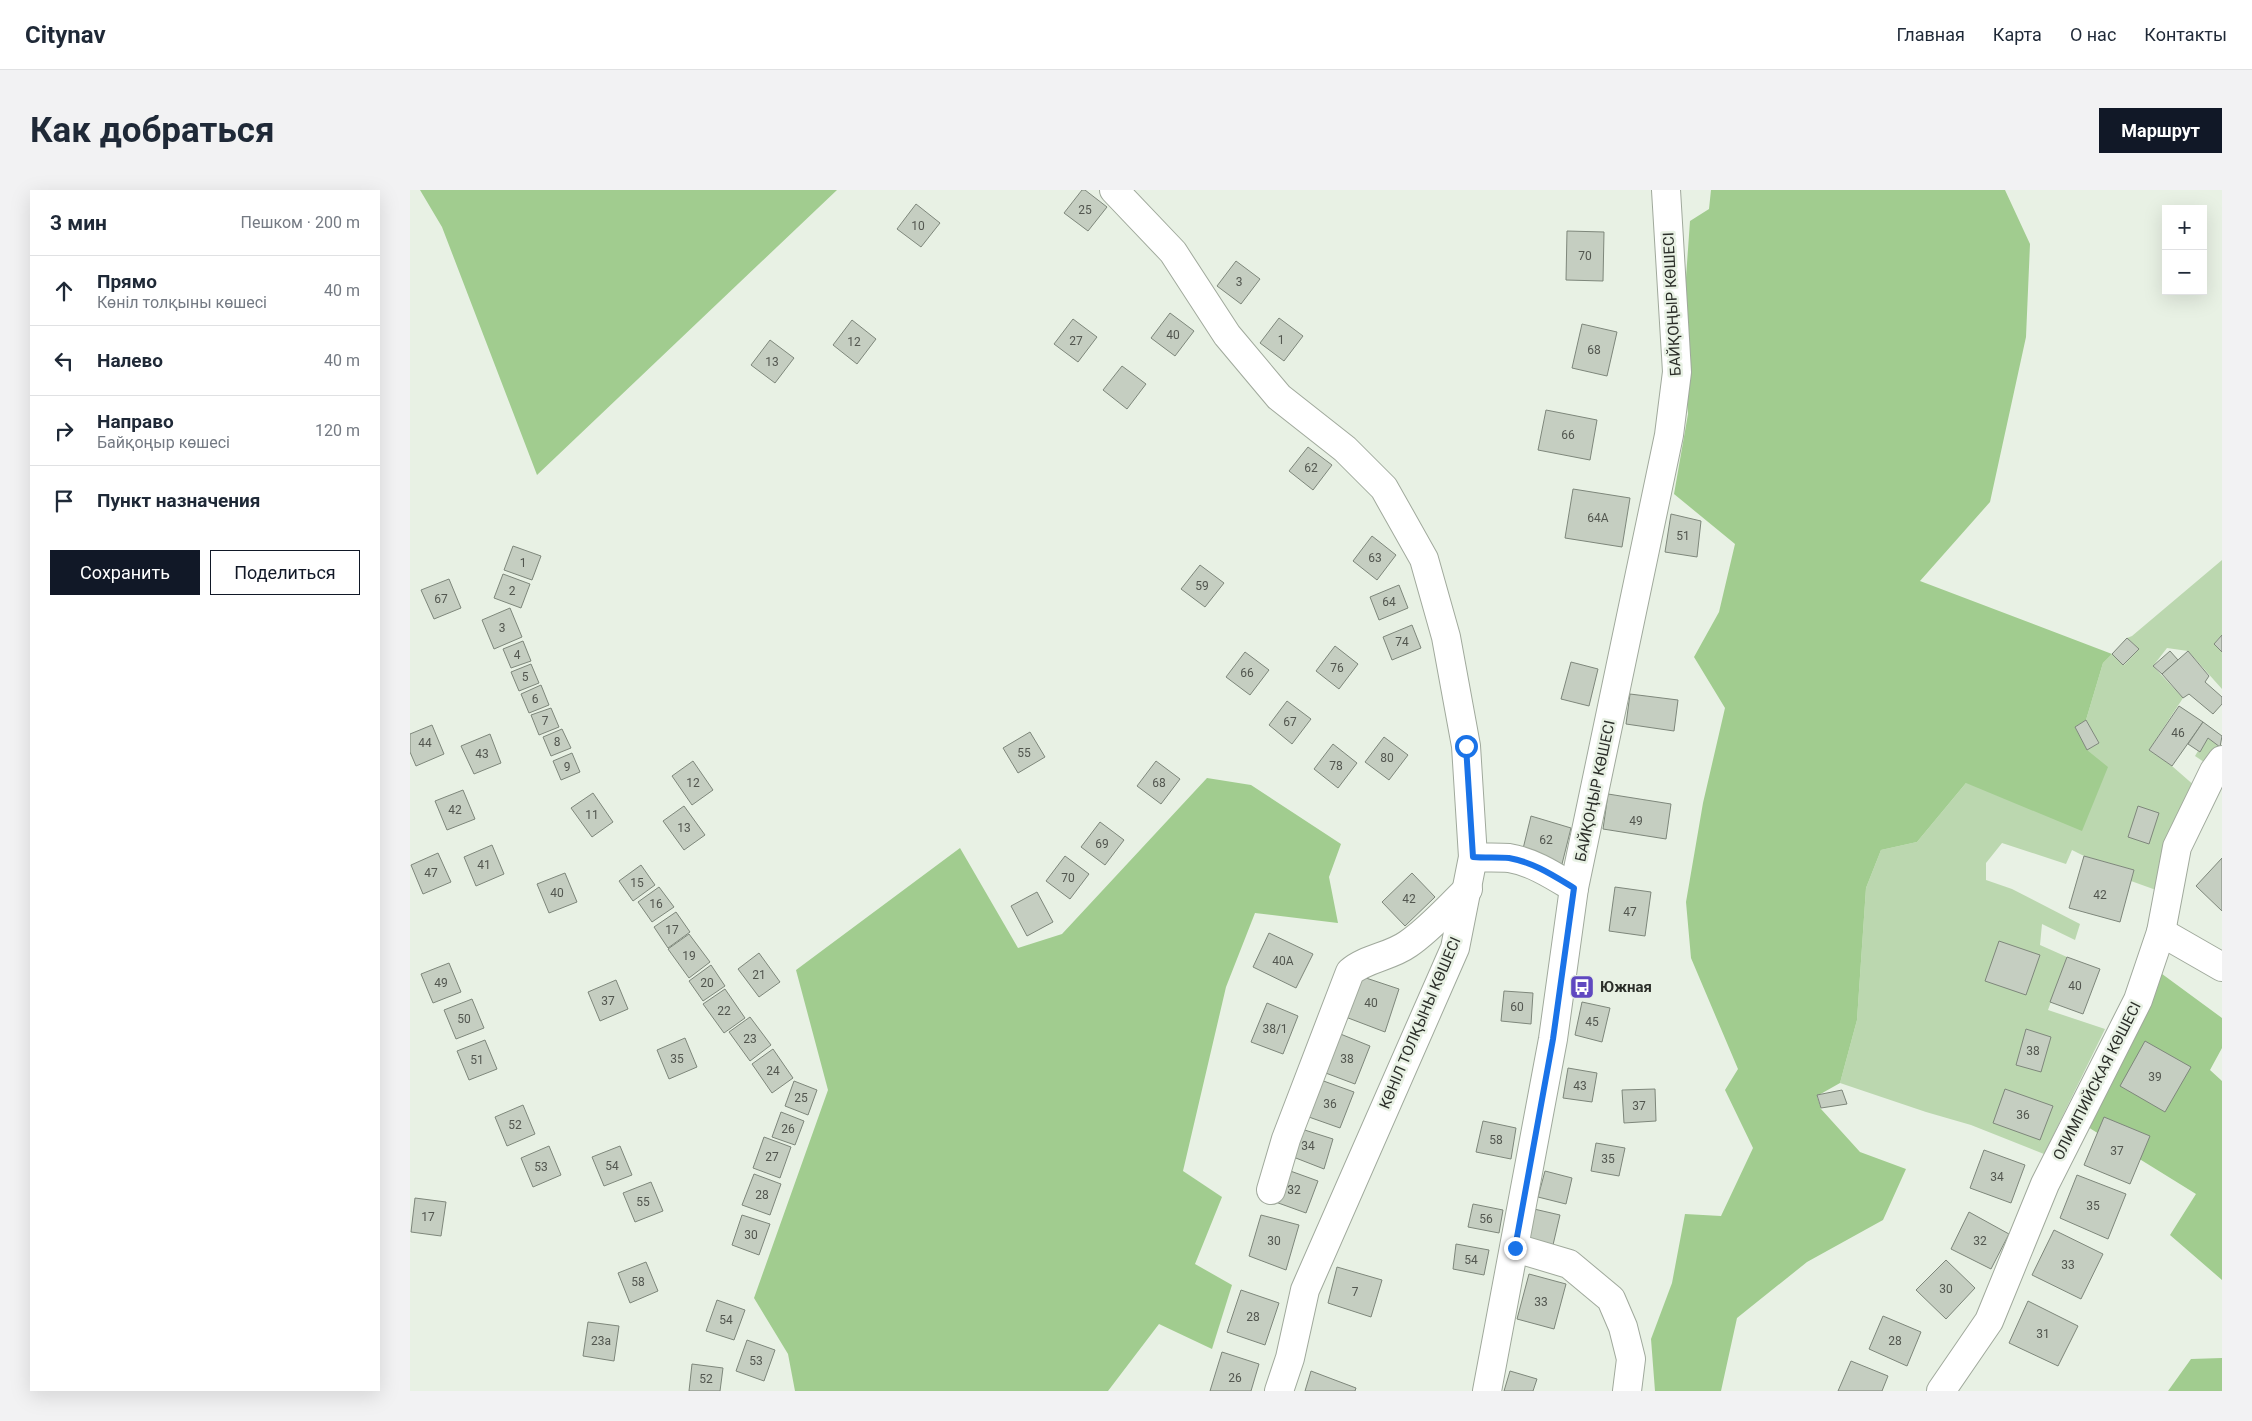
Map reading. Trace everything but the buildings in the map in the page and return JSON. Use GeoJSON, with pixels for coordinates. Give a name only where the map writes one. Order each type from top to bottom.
{"type":"FeatureCollection","features":[{"type":"Feature","properties":{"kind":"street","name":"КӨНІЛ ТОЛҚЫНЫ КӨШЕСІ"},"geometry":{"type":"LineString","coordinates":[[1114,190],[1173,252],[1227,335],[1279,397],[1345,449],[1384,488],[1424,559],[1446,637],[1466,746],[1473,857],[1455,948],[1305,1290],[1290,1358],[1279,1391]]}},
{"type":"Feature","properties":{"kind":"street","name":"БАЙҚОҢЫР КӨШЕСІ"},"geometry":{"type":"LineString","coordinates":[[1487,1391],[1553,1039],[1574,888],[1669,435],[1677,372],[1666,190]]}},
{"type":"Feature","properties":{"kind":"street","name":"ОЛИМПИЙСКАЯ КӨШЕСІ"},"geometry":{"type":"LineString","coordinates":[[1941,1391],[1990,1321],[2045,1184],[2138,1000],[2161,932],[2177,847],[2214,771],[2222,760]]}},
{"type":"Feature","properties":{"kind":"street"},"geometry":{"type":"LineString","coordinates":[[1473,857],[1509,858],[1528,863],[1545,870],[1574,888]]}},
{"type":"Feature","properties":{"kind":"street"},"geometry":{"type":"LineString","coordinates":[[1270,1190],[1286,1139],[1350,972],[1360,963],[1374,961],[1408,944],[1468,889]]}},
{"type":"Feature","properties":{"kind":"street"},"geometry":{"type":"LineString","coordinates":[[2161,932],[2222,966]]}},
{"type":"Feature","properties":{"kind":"street"},"geometry":{"type":"LineString","coordinates":[[1515,1248],[1569,1264],[1611,1298],[1623,1327],[1631,1359],[1627,1391]]}},
{"type":"Feature","properties":{"kind":"green space"},"geometry":{"type":"Polygon","coordinates":[[[420,190],[837,190],[537,475],[442,227],[420,190]]]}},
{"type":"Feature","properties":{"kind":"green space"},"geometry":{"type":"Polygon","coordinates":[[[1711,190],[2005,190],[2030,244],[2026,337],[1990,502],[1920,581],[2112,654],[2103,663],[2086,720],[2075,727],[2087,750],[2108,767],[2082,831],[1966,783],[1917,842],[1881,850],[1866,888],[1857,1020],[1840,1083],[1817,1096],[1821,1109],[1860,1152],[1906,1169],[1883,1220],[1807,1262],[1737,1318],[1721,1391],[1655,1391],[1651,1339],[1672,1283],[1685,1214],[1721,1216],[1753,1148],[1725,1090],[1738,1069],[1691,958],[1686,902],[1703,803],[1725,708],[1694,657],[1719,612],[1735,544],[1674,494],[1688,414],[1682,334],[1690,221],[1709,209],[1711,190]]]}},
{"type":"Feature","properties":{"kind":"green space"},"geometry":{"type":"Polygon","coordinates":[[[2222,560],[2222,635],[2214,644],[2222,652],[2222,689],[2188,651],[2167,648],[2153,666],[2183,698],[2149,750],[2172,766],[2196,787],[2156,890],[2131,881],[2134,870],[2084,856],[2072,850],[2066,864],[2002,843],[1986,863],[1986,880],[2012,889],[2080,924],[2075,940],[2042,924],[2040,945],[2067,957],[2048,1010],[2105,1029],[2044,1154],[1971,1125],[1840,1083],[1857,1020],[1866,888],[1881,850],[1917,842],[1966,783],[2087,750],[2099,743],[2086,720],[2103,663],[2112,654],[2124,665],[2139,649],[2127,638],[2132,636],[2222,560]]]}},
{"type":"Feature","properties":{"kind":"green space"},"geometry":{"type":"Polygon","coordinates":[[[2208,738],[2220,747],[2207,764],[2195,756],[2198,751],[2200,752],[2208,738]]]}},
{"type":"Feature","properties":{"kind":"green space"},"geometry":{"type":"Polygon","coordinates":[[[1207,778],[1251,785],[1341,844],[1329,877],[1338,923],[1255,913],[1226,987],[1183,1171],[1222,1197],[1195,1264],[1232,1285],[1212,1349],[1159,1324],[1108,1391],[795,1391],[788,1354],[754,1298],[828,1090],[796,970],[960,848],[1018,948],[1062,934],[1207,778]]]}},
{"type":"Feature","properties":{"kind":"green space"},"geometry":{"type":"Polygon","coordinates":[[[2158,971],[2222,1018],[2222,1048],[2210,1070],[2222,1081],[2222,1280],[2170,1235],[2196,1194],[2083,1124],[2158,971]]]}},
{"type":"Feature","properties":{"kind":"green space"},"geometry":{"type":"Polygon","coordinates":[[[2222,1358],[2222,1391],[2168,1391],[2191,1359],[2222,1358]]]}},
{"type":"Feature","properties":{"kind":"place","name":"Южная"},"geometry":{"type":"Point","coordinates":[1582,987]}},
{"type":"Feature","properties":{"kind":"route"},"geometry":{"type":"LineString","coordinates":[[1466,746],[1473,857],[1509,858],[1528,863],[1545,870],[1574,888],[1553,1039],[1515,1248]]}}]}
